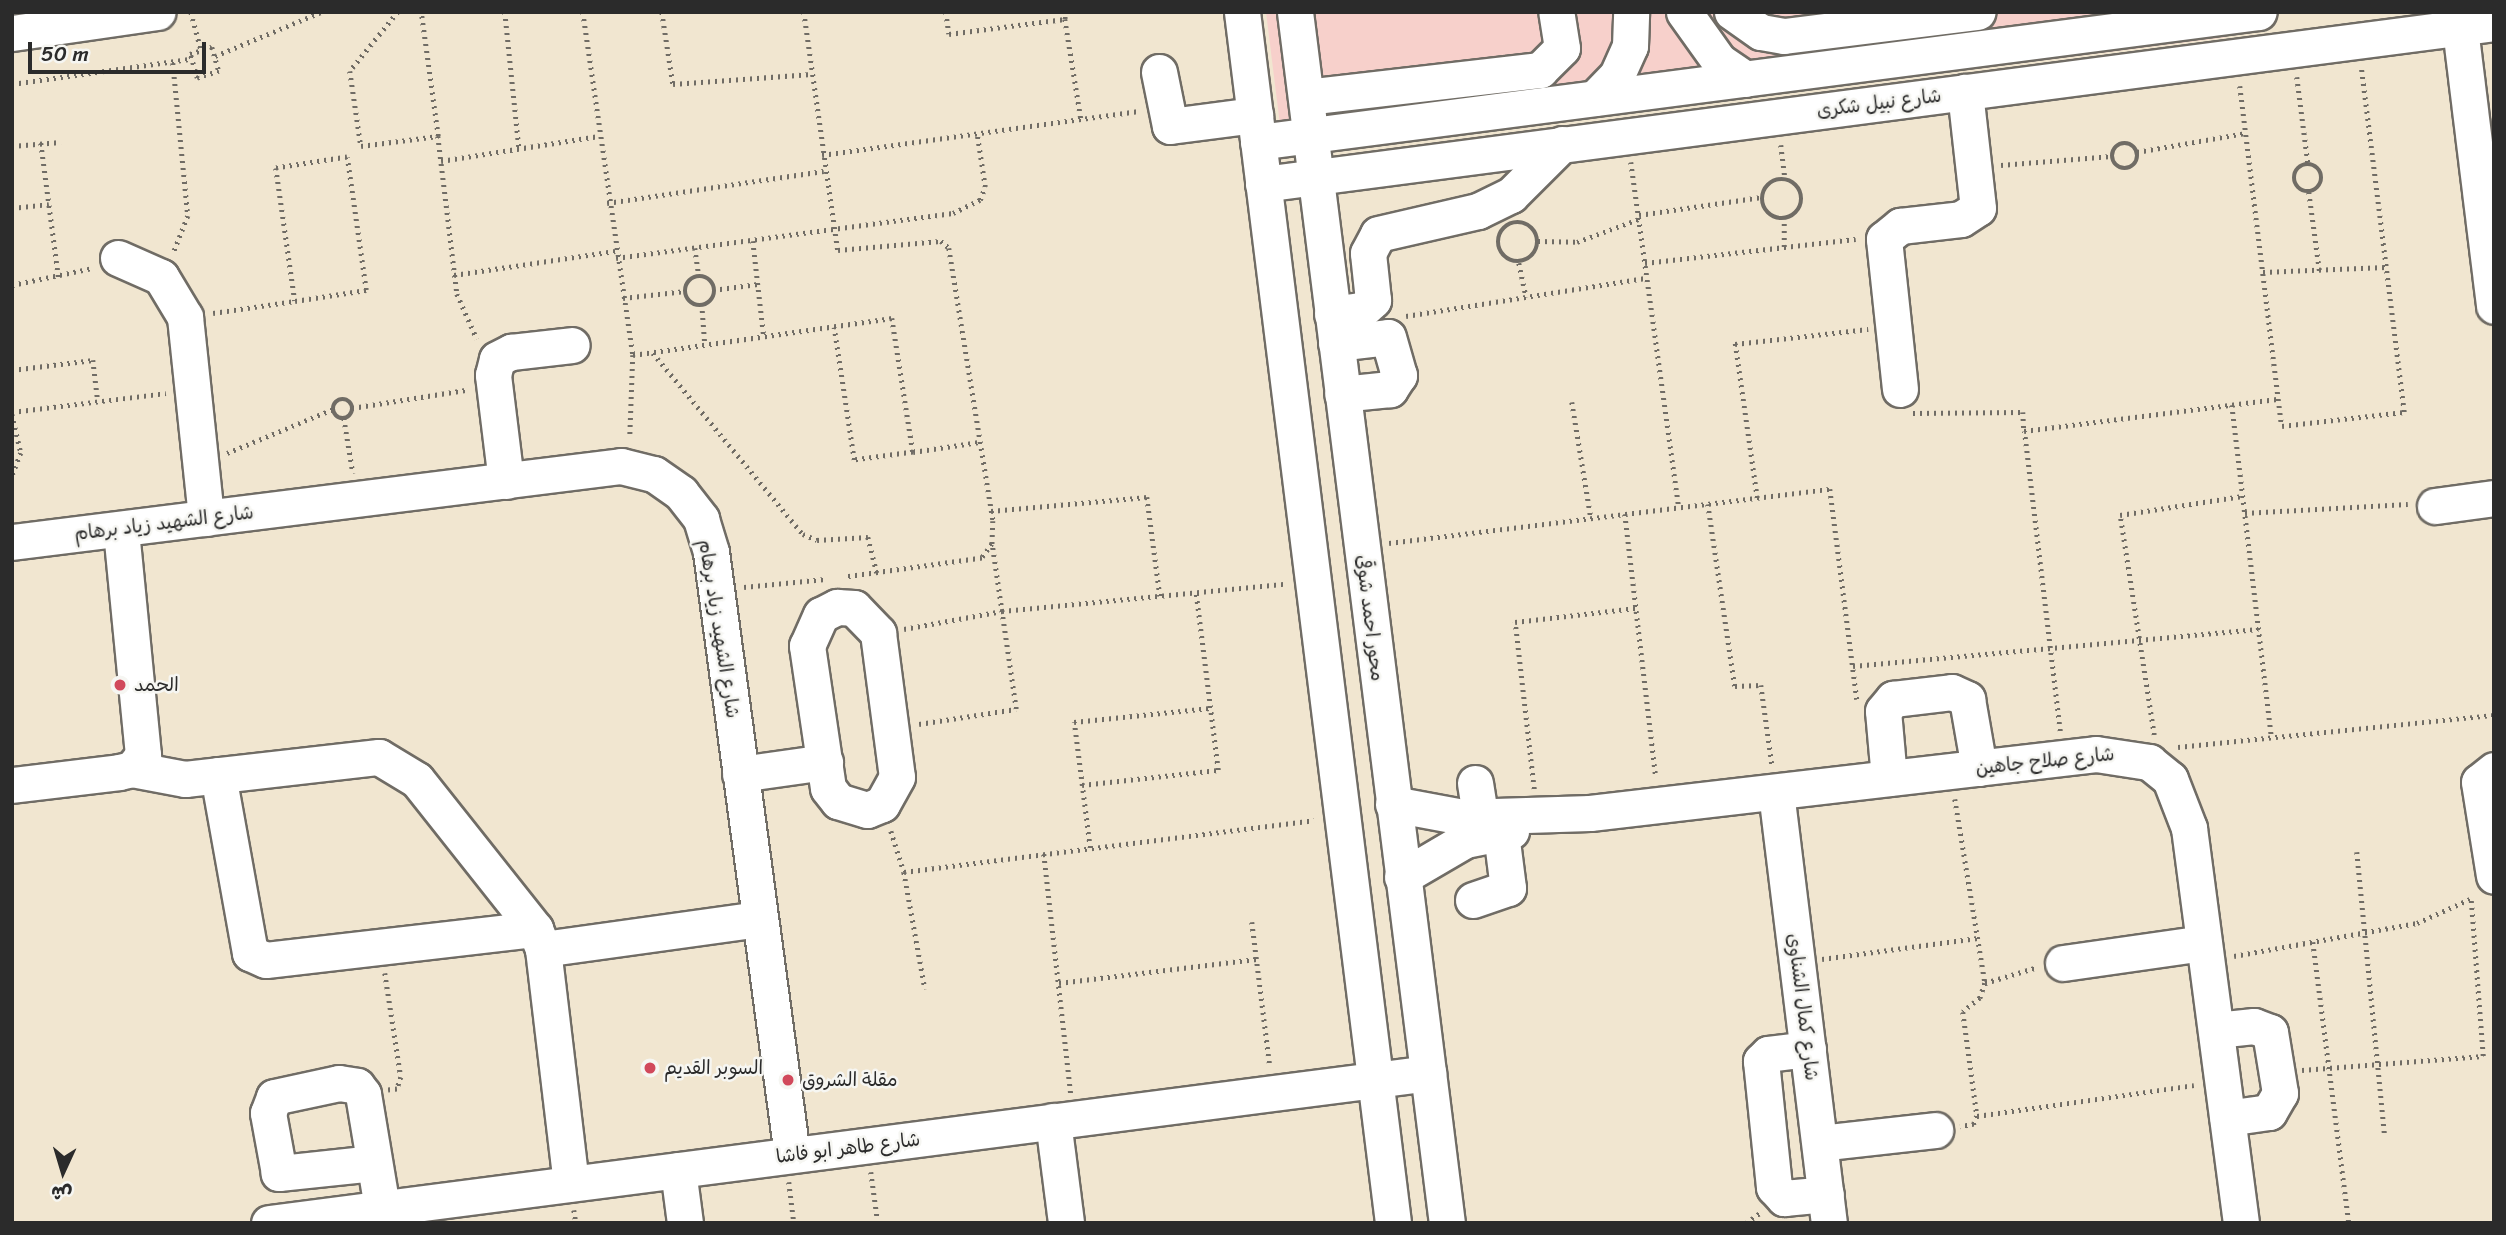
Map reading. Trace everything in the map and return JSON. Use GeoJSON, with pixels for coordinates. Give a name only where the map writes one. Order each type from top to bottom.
{"type":"FeatureCollection","features":[{"type":"Feature","properties":{"kind":"street"},"geometry":{"type":"LineString","coordinates":[[12,33],[157,12]]}},
{"type":"Feature","properties":{"kind":"street"},"geometry":{"type":"LineString","coordinates":[[1242,12],[1393,1223]]}},
{"type":"Feature","properties":{"kind":"street","name":"محور احمد شوقى"},"geometry":{"type":"LineString","coordinates":[[1295,12],[1447,1223]]}},
{"type":"Feature","properties":{"kind":"street"},"geometry":{"type":"LineString","coordinates":[[1306,97],[1540,70],[1562,48],[1556,12]]}},
{"type":"Feature","properties":{"kind":"street"},"geometry":{"type":"LineString","coordinates":[[1595,98],[1622,65],[1632,13],[1655,22],[1675,12]]}},
{"type":"Feature","properties":{"kind":"street"},"geometry":{"type":"LineString","coordinates":[[1684,12],[1719,61],[1746,79]]}},
{"type":"Feature","properties":{"kind":"street"},"geometry":{"type":"LineString","coordinates":[[1732,12],[1761,32],[1784,36],[1850,20],[1978,12]]}},
{"type":"Feature","properties":{"kind":"street"},"geometry":{"type":"LineString","coordinates":[[1160,72],[1170,126],[1256,128],[1310,135],[1746,79],[2055,25],[2259,12]]}},
{"type":"Feature","properties":{"kind":"street"},"geometry":{"type":"LineString","coordinates":[[2459,20],[2494,306]]}},
{"type":"Feature","properties":{"kind":"street","name":"شارع نبيل شكرى"},"geometry":{"type":"LineString","coordinates":[[1263,184],[2294,50],[2358,41],[2459,20],[2494,23]]}},
{"type":"Feature","properties":{"kind":"street"},"geometry":{"type":"LineString","coordinates":[[1900,389],[1884,239],[1900,226],[1970,216],[1980,198],[1965,92]]}},
{"type":"Feature","properties":{"kind":"street"},"geometry":{"type":"LineString","coordinates":[[1504,110],[1511,151]]}},
{"type":"Feature","properties":{"kind":"street"},"geometry":{"type":"LineString","coordinates":[[1334,329],[1373,300],[1368,253],[1378,234],[1478,211],[1511,195],[1562,144]]}},
{"type":"Feature","properties":{"kind":"street"},"geometry":{"type":"LineString","coordinates":[[118,258],[161,277],[185,317],[206,518]]}},
{"type":"Feature","properties":{"kind":"street"},"geometry":{"type":"LineString","coordinates":[[1334,329],[1388,337],[1395,346],[1396,386],[1342,394]]}},
{"type":"Feature","properties":{"kind":"street"},"geometry":{"type":"LineString","coordinates":[[506,481],[494,377],[511,352],[572,345]]}},
{"type":"Feature","properties":{"kind":"street","name":"شارع الشهيد زياد برهام"},"geometry":{"type":"LineString","coordinates":[[12,542],[621,466],[654,474],[681,492],[701,519],[715,590],[789,1155]]}},
{"type":"Feature","properties":{"kind":"street"},"geometry":{"type":"LineString","coordinates":[[2435,506],[2494,498]]}},
{"type":"Feature","properties":{"kind":"street"},"geometry":{"type":"LineString","coordinates":[[121,529],[145,747],[132,769]]}},
{"type":"Feature","properties":{"kind":"street"},"geometry":{"type":"LineString","coordinates":[[854,608],[878,633],[897,777],[882,804],[867,810],[838,801],[825,762],[810,629],[821,615],[854,608]]}},
{"type":"Feature","properties":{"kind":"street"},"geometry":{"type":"LineString","coordinates":[[1888,778],[1883,711],[1893,699],[1952,692],[1967,699],[1965,769]]}},
{"type":"Feature","properties":{"kind":"street","name":"شارع صلاح جاهين"},"geometry":{"type":"LineString","coordinates":[[1393,804],[1537,815],[1590,813],[2063,757],[2123,753],[2170,779],[2184,802],[2241,1223]]}},
{"type":"Feature","properties":{"kind":"street"},"geometry":{"type":"LineString","coordinates":[[12,785],[132,769],[164,779],[379,757],[401,767],[539,939],[571,1183]]}},
{"type":"Feature","properties":{"kind":"street"},"geometry":{"type":"LineString","coordinates":[[740,774],[825,762]]}},
{"type":"Feature","properties":{"kind":"street"},"geometry":{"type":"LineString","coordinates":[[2481,889],[2479,782],[2494,770]]}},
{"type":"Feature","properties":{"kind":"street"},"geometry":{"type":"LineString","coordinates":[[218,775],[250,953],[265,960],[381,947],[539,939],[760,919]]}},
{"type":"Feature","properties":{"kind":"street","name":"شارع كمال الشناوى"},"geometry":{"type":"LineString","coordinates":[[1776,792],[1827,1208]]}},
{"type":"Feature","properties":{"kind":"street"},"geometry":{"type":"LineString","coordinates":[[1473,900],[1508,887],[1485,811]]}},
{"type":"Feature","properties":{"kind":"street","name":"شارع صلاح جاهين"},"geometry":{"type":"LineString","coordinates":[[1485,811],[1590,813]]}},
{"type":"Feature","properties":{"kind":"street","name":"شارع صلاح جاهين"},"geometry":{"type":"LineString","coordinates":[[1402,877],[1465,841],[1485,811]]}},
{"type":"Feature","properties":{"kind":"street"},"geometry":{"type":"LineString","coordinates":[[2063,963],[2206,952]]}},
{"type":"Feature","properties":{"kind":"street"},"geometry":{"type":"LineString","coordinates":[[2216,1030],[2262,1026],[2273,1040],[2277,1072],[2276,1108],[2227,1118]]}},
{"type":"Feature","properties":{"kind":"street"},"geometry":{"type":"LineString","coordinates":[[1808,1049],[1768,1054],[1762,1061],[1774,1186],[1784,1198],[1827,1208]]}},
{"type":"Feature","properties":{"kind":"street","name":"شارع طاهر ابو فاشا"},"geometry":{"type":"LineString","coordinates":[[269,1223],[1428,1073]]}},
{"type":"Feature","properties":{"kind":"street"},"geometry":{"type":"LineString","coordinates":[[374,1163],[285,1176],[275,1167],[268,1113],[274,1097],[349,1082],[363,1094],[382,1208]]}},
{"type":"Feature","properties":{"kind":"street"},"geometry":{"type":"LineString","coordinates":[[1063,1120],[1066,1223]]}},
{"type":"Feature","properties":{"kind":"street"},"geometry":{"type":"LineString","coordinates":[[1819,1143],[1935,1130]]}},
{"type":"Feature","properties":{"kind":"street"},"geometry":{"type":"LineString","coordinates":[[678,1170],[685,1223]]}},
{"type":"Feature","properties":{"kind":"path"},"geometry":{"type":"LineString","coordinates":[[191,12],[201,50]]}},
{"type":"Feature","properties":{"kind":"path"},"geometry":{"type":"LineString","coordinates":[[215,57],[321,12]]}},
{"type":"Feature","properties":{"kind":"path"},"geometry":{"type":"LineString","coordinates":[[398,12],[350,71],[361,146],[438,136]]}},
{"type":"Feature","properties":{"kind":"path"},"geometry":{"type":"LineString","coordinates":[[344,418],[352,408],[494,377],[467,318],[454,275],[421,12]]}},
{"type":"Feature","properties":{"kind":"path"},"geometry":{"type":"LineString","coordinates":[[505,12],[520,148]]}},
{"type":"Feature","properties":{"kind":"path"},"geometry":{"type":"LineString","coordinates":[[583,12],[607,203],[633,355],[630,442],[621,466]]}},
{"type":"Feature","properties":{"kind":"path"},"geometry":{"type":"LineString","coordinates":[[662,12],[673,84],[812,74]]}},
{"type":"Feature","properties":{"kind":"path"},"geometry":{"type":"LineString","coordinates":[[804,12],[834,243],[845,252],[941,241],[949,248],[990,511],[992,544],[1016,709],[891,728]]}},
{"type":"Feature","properties":{"kind":"path"},"geometry":{"type":"LineString","coordinates":[[946,12],[949,34],[1065,15],[1081,119]]}},
{"type":"Feature","properties":{"kind":"path"},"geometry":{"type":"LineString","coordinates":[[2237,57],[2282,426],[2404,412],[2358,41]]}},
{"type":"Feature","properties":{"kind":"path"},"geometry":{"type":"LineString","coordinates":[[12,84],[173,63],[191,59],[201,50],[212,47],[219,71],[197,78],[191,59]]}},
{"type":"Feature","properties":{"kind":"path"},"geometry":{"type":"LineString","coordinates":[[2294,50],[2308,163],[2322,174],[2320,186],[2309,192]]}},
{"type":"Feature","properties":{"kind":"path"},"geometry":{"type":"LineString","coordinates":[[161,277],[188,216],[173,63]]}},
{"type":"Feature","properties":{"kind":"path"},"geometry":{"type":"LineString","coordinates":[[822,155],[1165,108]]}},
{"type":"Feature","properties":{"kind":"path"},"geometry":{"type":"LineString","coordinates":[[1975,165],[2112,156],[2123,144],[2137,152],[2246,133]]}},
{"type":"Feature","properties":{"kind":"path"},"geometry":{"type":"LineString","coordinates":[[616,258],[953,213],[980,200],[985,187],[977,134]]}},
{"type":"Feature","properties":{"kind":"path"},"geometry":{"type":"LineString","coordinates":[[441,161],[598,136]]}},
{"type":"Feature","properties":{"kind":"path"},"geometry":{"type":"LineString","coordinates":[[1627,136],[1679,508]]}},
{"type":"Feature","properties":{"kind":"path"},"geometry":{"type":"LineString","coordinates":[[12,146],[61,142]]}},
{"type":"Feature","properties":{"kind":"path"},"geometry":{"type":"LineString","coordinates":[[41,144],[60,279]]}},
{"type":"Feature","properties":{"kind":"path"},"geometry":{"type":"LineString","coordinates":[[2112,156],[2127,169],[2137,152]]}},
{"type":"Feature","properties":{"kind":"path"},"geometry":{"type":"LineString","coordinates":[[185,317],[295,301],[366,290],[347,157],[276,168],[295,301]]}},
{"type":"Feature","properties":{"kind":"path"},"geometry":{"type":"LineString","coordinates":[[2308,163],[2297,169],[2294,182],[2309,192],[2320,273]]}},
{"type":"Feature","properties":{"kind":"path"},"geometry":{"type":"LineString","coordinates":[[607,203],[824,171]]}},
{"type":"Feature","properties":{"kind":"path"},"geometry":{"type":"LineString","coordinates":[[1538,241],[1577,242],[1639,217],[1762,197],[1779,179],[1798,186],[1801,206],[1784,219]]}},
{"type":"Feature","properties":{"kind":"path"},"geometry":{"type":"LineString","coordinates":[[1762,197],[1766,211],[1784,219]]}},
{"type":"Feature","properties":{"kind":"path"},"geometry":{"type":"LineString","coordinates":[[12,208],[50,204]]}},
{"type":"Feature","properties":{"kind":"path"},"geometry":{"type":"LineString","coordinates":[[1784,219],[1784,247]]}},
{"type":"Feature","properties":{"kind":"path"},"geometry":{"type":"LineString","coordinates":[[1526,297],[1519,263],[1500,251],[1503,229],[1525,223],[1538,241]]}},
{"type":"Feature","properties":{"kind":"path"},"geometry":{"type":"LineString","coordinates":[[1645,263],[1884,239]]}},
{"type":"Feature","properties":{"kind":"path"},"geometry":{"type":"LineString","coordinates":[[753,241],[764,337]]}},
{"type":"Feature","properties":{"kind":"path"},"geometry":{"type":"LineString","coordinates":[[1519,263],[1533,256],[1538,241]]}},
{"type":"Feature","properties":{"kind":"path"},"geometry":{"type":"LineString","coordinates":[[695,248],[699,278]]}},
{"type":"Feature","properties":{"kind":"path"},"geometry":{"type":"LineString","coordinates":[[454,275],[615,251]]}},
{"type":"Feature","properties":{"kind":"path"},"geometry":{"type":"LineString","coordinates":[[12,285],[60,279],[118,258]]}},
{"type":"Feature","properties":{"kind":"path"},"geometry":{"type":"LineString","coordinates":[[2263,272],[2320,273],[2386,267]]}},
{"type":"Feature","properties":{"kind":"path"},"geometry":{"type":"LineString","coordinates":[[712,276],[713,290],[715,303],[688,306],[685,279],[712,276]]}},
{"type":"Feature","properties":{"kind":"path"},"geometry":{"type":"LineString","coordinates":[[1388,337],[1406,316],[1647,278]]}},
{"type":"Feature","properties":{"kind":"path"},"geometry":{"type":"LineString","coordinates":[[713,290],[758,284]]}},
{"type":"Feature","properties":{"kind":"path"},"geometry":{"type":"LineString","coordinates":[[623,298],[686,291]]}},
{"type":"Feature","properties":{"kind":"path"},"geometry":{"type":"LineString","coordinates":[[702,304],[705,345]]}},
{"type":"Feature","properties":{"kind":"path"},"geometry":{"type":"LineString","coordinates":[[633,355],[892,318],[913,452]]}},
{"type":"Feature","properties":{"kind":"path"},"geometry":{"type":"LineString","coordinates":[[1757,498],[1735,344],[1893,326]]}},
{"type":"Feature","properties":{"kind":"path"},"geometry":{"type":"LineString","coordinates":[[834,327],[854,460],[979,442]]}},
{"type":"Feature","properties":{"kind":"path"},"geometry":{"type":"LineString","coordinates":[[652,352],[803,534],[817,540],[868,537],[877,573]]}},
{"type":"Feature","properties":{"kind":"path"},"geometry":{"type":"LineString","coordinates":[[12,370],[93,360],[98,402]]}},
{"type":"Feature","properties":{"kind":"path"},"geometry":{"type":"LineString","coordinates":[[1900,389],[1918,415],[2023,412],[2063,757]]}},
{"type":"Feature","properties":{"kind":"path"},"geometry":{"type":"LineString","coordinates":[[12,477],[21,453],[12,413],[194,390]]}},
{"type":"Feature","properties":{"kind":"path"},"geometry":{"type":"LineString","coordinates":[[201,465],[333,409],[342,399],[352,408]]}},
{"type":"Feature","properties":{"kind":"path"},"geometry":{"type":"LineString","coordinates":[[2024,431],[2279,399]]}},
{"type":"Feature","properties":{"kind":"path"},"geometry":{"type":"LineString","coordinates":[[1572,402],[1591,518]]}},
{"type":"Feature","properties":{"kind":"path"},"geometry":{"type":"LineString","coordinates":[[2232,405],[2272,738]]}},
{"type":"Feature","properties":{"kind":"path"},"geometry":{"type":"LineString","coordinates":[[333,409],[344,418],[357,499]]}},
{"type":"Feature","properties":{"kind":"path"},"geometry":{"type":"LineString","coordinates":[[1361,546],[1830,489],[1857,704]]}},
{"type":"Feature","properties":{"kind":"path"},"geometry":{"type":"LineString","coordinates":[[990,511],[1147,496],[1160,596]]}},
{"type":"Feature","properties":{"kind":"path"},"geometry":{"type":"LineString","coordinates":[[2123,753],[2157,750],[2120,515],[2243,496]]}},
{"type":"Feature","properties":{"kind":"path"},"geometry":{"type":"LineString","coordinates":[[2245,513],[2361,503],[2435,506]]}},
{"type":"Feature","properties":{"kind":"path"},"geometry":{"type":"LineString","coordinates":[[1708,504],[1735,686],[1761,685],[1776,792]]}},
{"type":"Feature","properties":{"kind":"path"},"geometry":{"type":"LineString","coordinates":[[1625,514],[1659,805]]}},
{"type":"Feature","properties":{"kind":"path"},"geometry":{"type":"LineString","coordinates":[[715,590],[969,563],[992,544]]}},
{"type":"Feature","properties":{"kind":"path"},"geometry":{"type":"LineString","coordinates":[[878,633],[1002,611],[1313,582]]}},
{"type":"Feature","properties":{"kind":"path"},"geometry":{"type":"LineString","coordinates":[[1082,785],[1218,770],[1196,593]]}},
{"type":"Feature","properties":{"kind":"path"},"geometry":{"type":"LineString","coordinates":[[1537,815],[1515,622],[1636,608]]}},
{"type":"Feature","properties":{"kind":"path"},"geometry":{"type":"LineString","coordinates":[[1853,666],[2258,629]]}},
{"type":"Feature","properties":{"kind":"path"},"geometry":{"type":"LineString","coordinates":[[1090,848],[1074,722],[1210,708]]}},
{"type":"Feature","properties":{"kind":"path"},"geometry":{"type":"LineString","coordinates":[[2169,748],[2494,715]]}},
{"type":"Feature","properties":{"kind":"path"},"geometry":{"type":"LineString","coordinates":[[1935,1130],[1971,1126],[1977,1116],[1963,1020],[1985,983],[1978,938],[1965,769]]}},
{"type":"Feature","properties":{"kind":"path"},"geometry":{"type":"LineString","coordinates":[[882,804],[904,872],[925,989]]}},
{"type":"Feature","properties":{"kind":"path"},"geometry":{"type":"LineString","coordinates":[[904,872],[1343,817]]}},
{"type":"Feature","properties":{"kind":"path"},"geometry":{"type":"LineString","coordinates":[[2357,852],[2385,1136]]}},
{"type":"Feature","properties":{"kind":"path"},"geometry":{"type":"LineString","coordinates":[[1044,854],[1059,983],[1063,1120]]}},
{"type":"Feature","properties":{"kind":"path"},"geometry":{"type":"LineString","coordinates":[[2206,952],[2313,942],[2436,918],[2481,889]]}},
{"type":"Feature","properties":{"kind":"path"},"geometry":{"type":"LineString","coordinates":[[2277,1072],[2483,1056],[2481,889]]}},
{"type":"Feature","properties":{"kind":"path"},"geometry":{"type":"LineString","coordinates":[[1252,922],[1273,1093]]}},
{"type":"Feature","properties":{"kind":"path"},"geometry":{"type":"LineString","coordinates":[[1797,962],[1978,938]]}},
{"type":"Feature","properties":{"kind":"path"},"geometry":{"type":"LineString","coordinates":[[2313,942],[2350,1223]]}},
{"type":"Feature","properties":{"kind":"path"},"geometry":{"type":"LineString","coordinates":[[363,1094],[401,1084],[381,947]]}},
{"type":"Feature","properties":{"kind":"path"},"geometry":{"type":"LineString","coordinates":[[1059,983],[1257,959]]}},
{"type":"Feature","properties":{"kind":"path"},"geometry":{"type":"LineString","coordinates":[[1985,983],[2063,963]]}},
{"type":"Feature","properties":{"kind":"path"},"geometry":{"type":"LineString","coordinates":[[1977,1116],[2222,1081]]}},
{"type":"Feature","properties":{"kind":"path"},"geometry":{"type":"LineString","coordinates":[[867,1145],[878,1223]]}},
{"type":"Feature","properties":{"kind":"path"},"geometry":{"type":"LineString","coordinates":[[789,1155],[794,1223]]}},
{"type":"Feature","properties":{"kind":"shaded area"},"geometry":{"type":"Polygon","coordinates":[[[1266,12],[2223,12],[2227,37],[1284,157],[1266,12]]]}},
{"type":"Feature","properties":{"kind":"place","name":"الحمد"},"geometry":{"type":"Point","coordinates":[120,685]}},
{"type":"Feature","properties":{"kind":"place","name":"السوبر القديم"},"geometry":{"type":"Point","coordinates":[650,1068]}},
{"type":"Feature","properties":{"kind":"place","name":"مقلة الشروق"},"geometry":{"type":"Point","coordinates":[788,1080]}}]}
